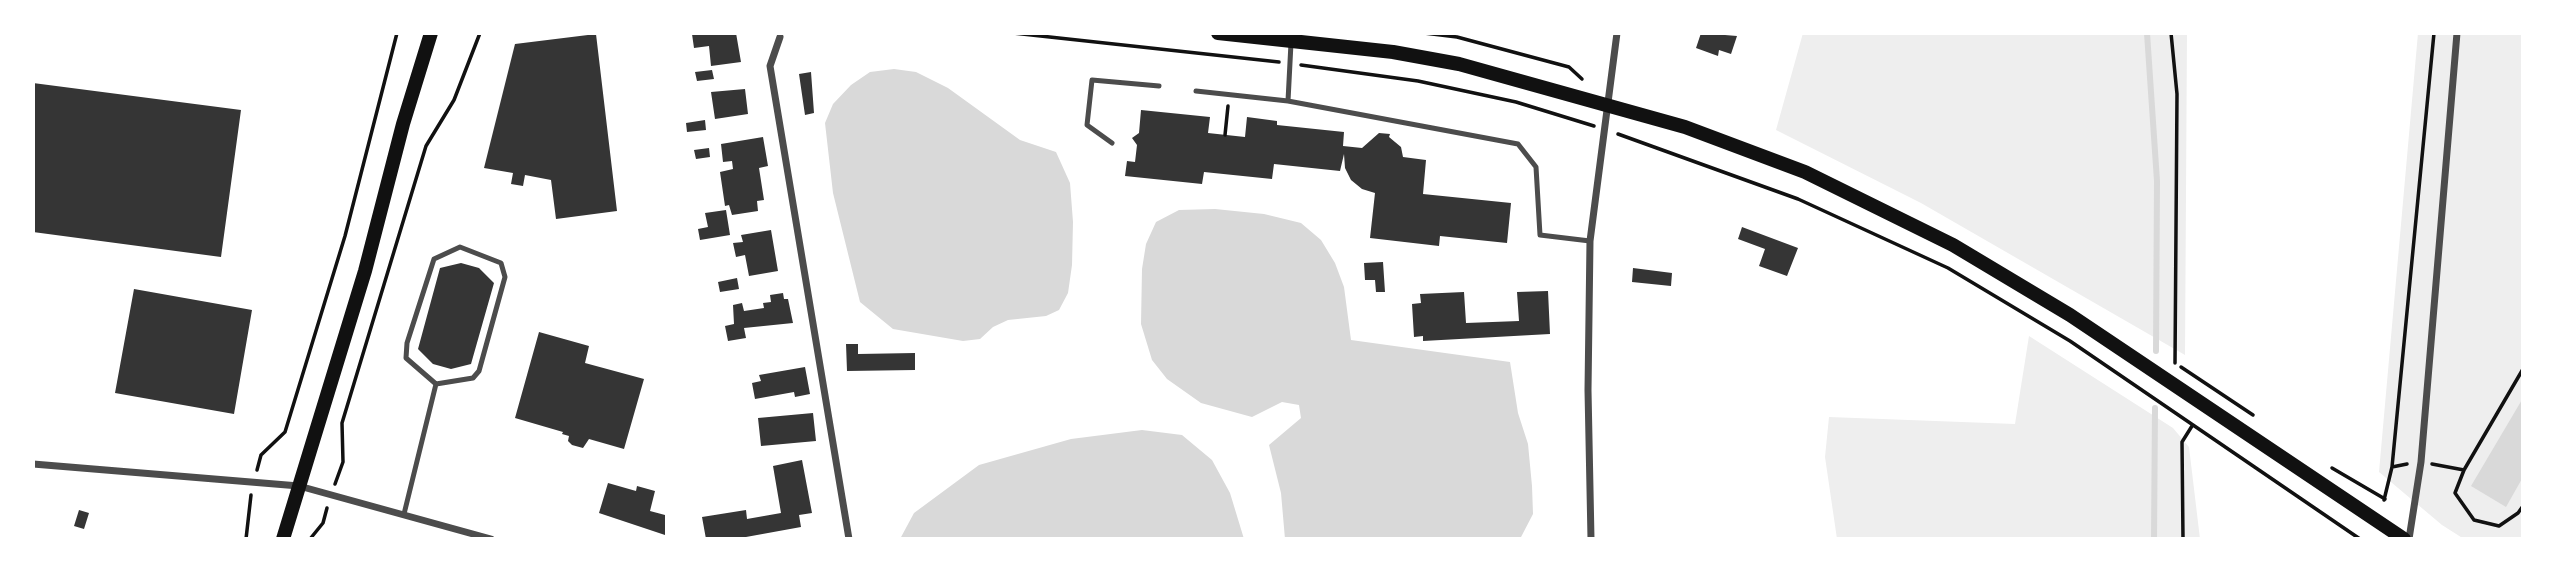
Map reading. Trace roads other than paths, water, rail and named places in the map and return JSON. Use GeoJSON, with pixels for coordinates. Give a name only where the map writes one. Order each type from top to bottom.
{"type":"FeatureCollection","features":[{"type":"Feature","properties":{"kind":"main road"},"geometry":{"type":"LineString","coordinates":[[283,539],[365,271],[402,124],[431,33]]}},
{"type":"Feature","properties":{"kind":"main road"},"geometry":{"type":"LineString","coordinates":[[1218,33],[1292,37],[1459,64],[1685,127],[1805,172],[1953,245],[2175,383],[2407,539]]}},
{"type":"Feature","properties":{"kind":"street"},"geometry":{"type":"LineString","coordinates":[[1591,539],[1590,241],[1616,33]]}},
{"type":"Feature","properties":{"kind":"street"},"geometry":{"type":"LineString","coordinates":[[2407,539],[2421,462],[2457,33]]}},
{"type":"Feature","properties":{"kind":"street"},"geometry":{"type":"LineString","coordinates":[[780,37],[770,66],[849,539]]}},
{"type":"Feature","properties":{"kind":"street"},"geometry":{"type":"LineString","coordinates":[[33,464],[299,486],[491,539]]}},
{"type":"Feature","properties":{"kind":"lane"},"geometry":{"type":"LineString","coordinates":[[1288,101],[1292,37]]}},
{"type":"Feature","properties":{"kind":"lane"},"geometry":{"type":"LineString","coordinates":[[1112,144],[1087,125],[1092,80],[1159,86]]}},
{"type":"Feature","properties":{"kind":"lane"},"geometry":{"type":"LineString","coordinates":[[1196,90],[1288,101],[1518,144],[1535,167],[1539,235],[1590,241]]}},
{"type":"Feature","properties":{"kind":"lane"},"geometry":{"type":"LineString","coordinates":[[460,247],[500,263],[505,277],[480,371],[473,377],[436,384],[407,358],[407,343],[434,259],[460,247]]}},
{"type":"Feature","properties":{"kind":"lane"},"geometry":{"type":"LineString","coordinates":[[404,514],[436,384]]}},
{"type":"Feature","properties":{"kind":"waterway"},"geometry":{"type":"LineString","coordinates":[[2147,33],[2157,181],[2156,351]]}},
{"type":"Feature","properties":{"kind":"waterway"},"geometry":{"type":"LineString","coordinates":[[2154,539],[2155,408]]}}]}
